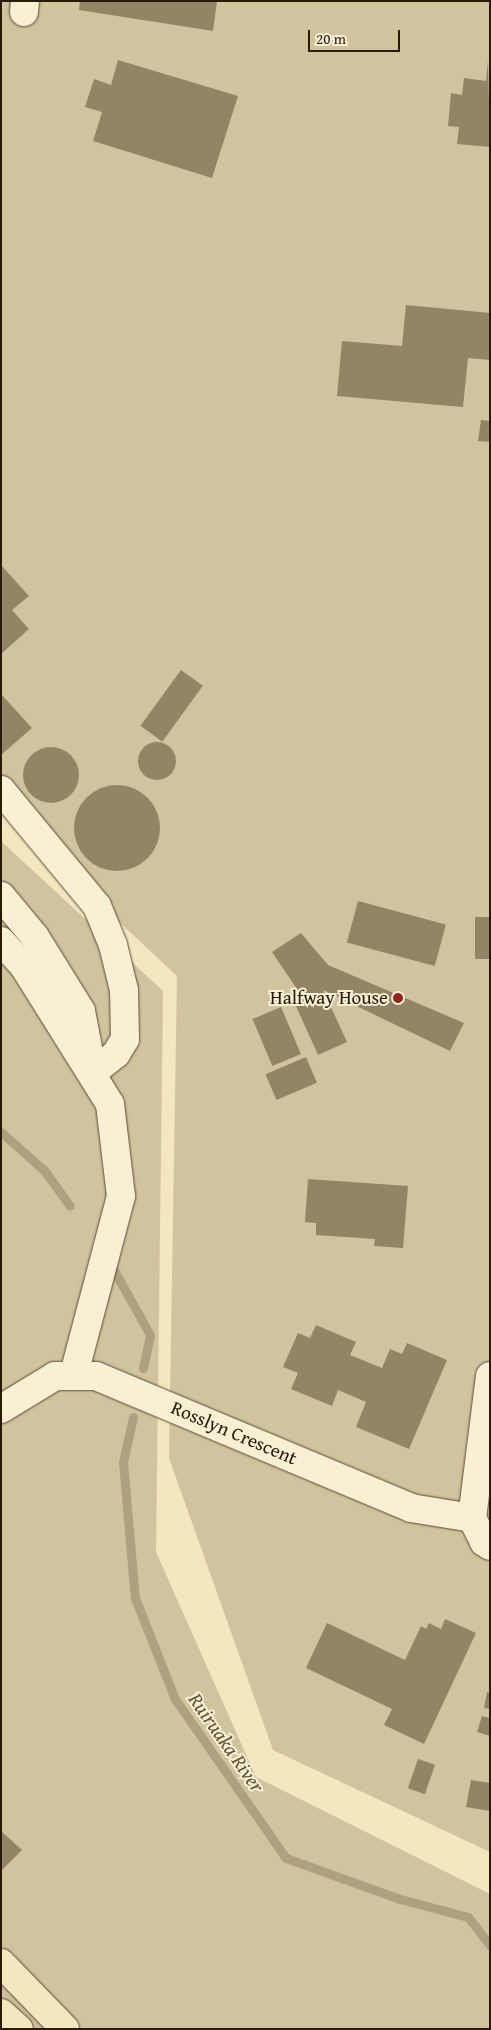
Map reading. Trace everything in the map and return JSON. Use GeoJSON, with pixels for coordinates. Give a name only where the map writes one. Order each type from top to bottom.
{"type":"FeatureCollection","features":[{"type":"Feature","properties":{"kind":"main road"},"geometry":{"type":"LineString","coordinates":[[1,1963],[65,2029]]}},
{"type":"Feature","properties":{"kind":"main road"},"geometry":{"type":"LineString","coordinates":[[1,2012],[18,2029]]}},
{"type":"Feature","properties":{"kind":"street"},"geometry":{"type":"LineString","coordinates":[[1,790],[97,906],[113,945],[124,990],[125,1039],[116,1054],[93,1072]]}},
{"type":"Feature","properties":{"kind":"street"},"geometry":{"type":"LineString","coordinates":[[1,896],[35,937],[81,1011],[93,1072]]}},
{"type":"Feature","properties":{"kind":"street"},"geometry":{"type":"LineString","coordinates":[[1,941],[25,968],[93,1072],[110,1104],[121,1196],[74,1374]]}},
{"type":"Feature","properties":{"kind":"street","name":"Rosslyn Crescent"},"geometry":{"type":"LineString","coordinates":[[1,1409],[38,1384],[55,1376],[74,1374],[96,1376],[119,1384],[411,1508],[472,1518]]}},
{"type":"Feature","properties":{"kind":"street"},"geometry":{"type":"LineString","coordinates":[[490,1376],[472,1518],[484,1542],[490,1546]]}},
{"type":"Feature","properties":{"kind":"shaded area"},"geometry":{"type":"Polygon","coordinates":[[[1,1],[490,1],[490,1852],[273,1750],[169,1458],[177,976],[1,812],[1,1]]]}},
{"type":"Feature","properties":{"kind":"shaded area"},"geometry":{"type":"Polygon","coordinates":[[[1,841],[163,991],[156,1552],[256,1777],[490,1894],[490,2029],[1,2029],[1,841]]]}},
{"type":"Feature","properties":{"kind":"building"},"geometry":{"type":"Polygon","coordinates":[[[80,1],[217,1],[213,31],[79,10],[80,1]]]}},
{"type":"Feature","properties":{"kind":"building"},"geometry":{"type":"Polygon","coordinates":[[[118,60],[238,96],[212,178],[93,141],[102,112],[85,107],[94,79],[111,85],[118,60]]]}},
{"type":"Feature","properties":{"kind":"building"},"geometry":{"type":"Polygon","coordinates":[[[488,60],[490,147],[457,144],[459,127],[448,126],[451,93],[462,95],[464,78],[486,81],[488,60]]]}},
{"type":"Feature","properties":{"kind":"building"},"geometry":{"type":"Polygon","coordinates":[[[406,305],[490,313],[490,360],[468,358],[463,407],[337,396],[342,341],[402,346],[406,305]]]}},
{"type":"Feature","properties":{"kind":"building"},"geometry":{"type":"Polygon","coordinates":[[[481,420],[490,421],[490,442],[478,441],[481,420]]]}},
{"type":"Feature","properties":{"kind":"building"},"geometry":{"type":"Polygon","coordinates":[[[1,565],[29,596],[12,610],[29,629],[1,654],[1,565]]]}},
{"type":"Feature","properties":{"kind":"building"},"geometry":{"type":"Polygon","coordinates":[[[181,670],[203,686],[162,742],[140,726],[181,670]]]}},
{"type":"Feature","properties":{"kind":"building"},"geometry":{"type":"Polygon","coordinates":[[[1,694],[32,728],[1,755],[1,694]]]}},
{"type":"Feature","properties":{"kind":"building"},"geometry":{"type":"Polygon","coordinates":[[[157,742],[164,743],[170,748],[175,754],[175,768],[170,774],[164,779],[157,780],[150,779],[144,774],[139,768],[138,761],[139,754],[144,748],[150,743],[157,742]]]}},
{"type":"Feature","properties":{"kind":"building"},"geometry":{"type":"Polygon","coordinates":[[[46,747],[56,747],[71,755],[77,764],[79,775],[77,786],[71,795],[56,803],[46,803],[35,798],[28,791],[23,780],[23,770],[28,759],[35,752],[46,747]]]}},
{"type":"Feature","properties":{"kind":"building"},"geometry":{"type":"Polygon","coordinates":[[[117,785],[133,788],[141,792],[153,804],[157,812],[160,828],[157,844],[153,852],[141,864],[133,868],[117,871],[101,868],[93,864],[81,852],[77,844],[74,828],[77,812],[81,804],[93,792],[101,788],[117,785]]]}},
{"type":"Feature","properties":{"kind":"building"},"geometry":{"type":"Polygon","coordinates":[[[358,901],[446,925],[435,966],[347,943],[358,901]]]}},
{"type":"Feature","properties":{"kind":"building"},"geometry":{"type":"Polygon","coordinates":[[[475,917],[490,917],[490,959],[475,959],[475,917]]]}},
{"type":"Feature","properties":{"kind":"building"},"geometry":{"type":"Polygon","coordinates":[[[301,933],[328,965],[464,1023],[450,1051],[323,990],[347,1042],[318,1055],[291,995],[299,992],[272,952],[301,933]]]}},
{"type":"Feature","properties":{"kind":"building"},"geometry":{"type":"Polygon","coordinates":[[[281,1007],[301,1054],[272,1066],[252,1019],[281,1007]]]}},
{"type":"Feature","properties":{"kind":"building"},"geometry":{"type":"Polygon","coordinates":[[[306,1057],[317,1083],[276,1100],[265,1074],[306,1057]]]}},
{"type":"Feature","properties":{"kind":"building"},"geometry":{"type":"Polygon","coordinates":[[[308,1179],[408,1186],[403,1248],[374,1246],[375,1239],[316,1235],[316,1223],[305,1222],[308,1179]]]}},
{"type":"Feature","properties":{"kind":"building"},"geometry":{"type":"Polygon","coordinates":[[[316,1325],[356,1342],[350,1355],[382,1368],[390,1349],[402,1354],[407,1343],[447,1360],[409,1449],[356,1427],[366,1402],[338,1390],[332,1406],[291,1389],[298,1373],[283,1367],[298,1333],[310,1338],[316,1325]]]}},
{"type":"Feature","properties":{"kind":"building"},"geometry":{"type":"Polygon","coordinates":[[[445,1619],[476,1633],[424,1744],[384,1725],[392,1709],[306,1668],[327,1623],[405,1660],[421,1626],[426,1629],[429,1623],[441,1629],[445,1619]]]}},
{"type":"Feature","properties":{"kind":"building"},"geometry":{"type":"Polygon","coordinates":[[[487,1692],[490,1693],[490,1709],[484,1708],[487,1692]]]}},
{"type":"Feature","properties":{"kind":"building"},"geometry":{"type":"Polygon","coordinates":[[[482,1716],[490,1718],[490,1736],[477,1732],[482,1716]]]}},
{"type":"Feature","properties":{"kind":"building"},"geometry":{"type":"Polygon","coordinates":[[[418,1759],[435,1765],[425,1794],[408,1788],[418,1759]]]}},
{"type":"Feature","properties":{"kind":"building"},"geometry":{"type":"Polygon","coordinates":[[[471,1780],[490,1783],[490,1811],[466,1807],[471,1780]]]}},
{"type":"Feature","properties":{"kind":"building"},"geometry":{"type":"Polygon","coordinates":[[[1,1831],[22,1850],[1,1871],[1,1831]]]}},
{"type":"Feature","properties":{"kind":"waterway","name":"Ruiruaka River"},"geometry":{"type":"LineString","coordinates":[[1,1132],[44,1170],[70,1206]]}},
{"type":"Feature","properties":{"kind":"waterway","name":"Ruiruaka River"},"geometry":{"type":"LineString","coordinates":[[110,1263],[150,1335],[143,1368]]}},
{"type":"Feature","properties":{"kind":"waterway","name":"Ruiruaka River"},"geometry":{"type":"LineString","coordinates":[[133,1417],[123,1462],[135,1598],[175,1699],[286,1858],[400,1899],[468,1917],[490,1945]]}},
{"type":"Feature","properties":{"kind":"place","name":"Halfway House"},"geometry":{"type":"Point","coordinates":[398,998]}}]}
